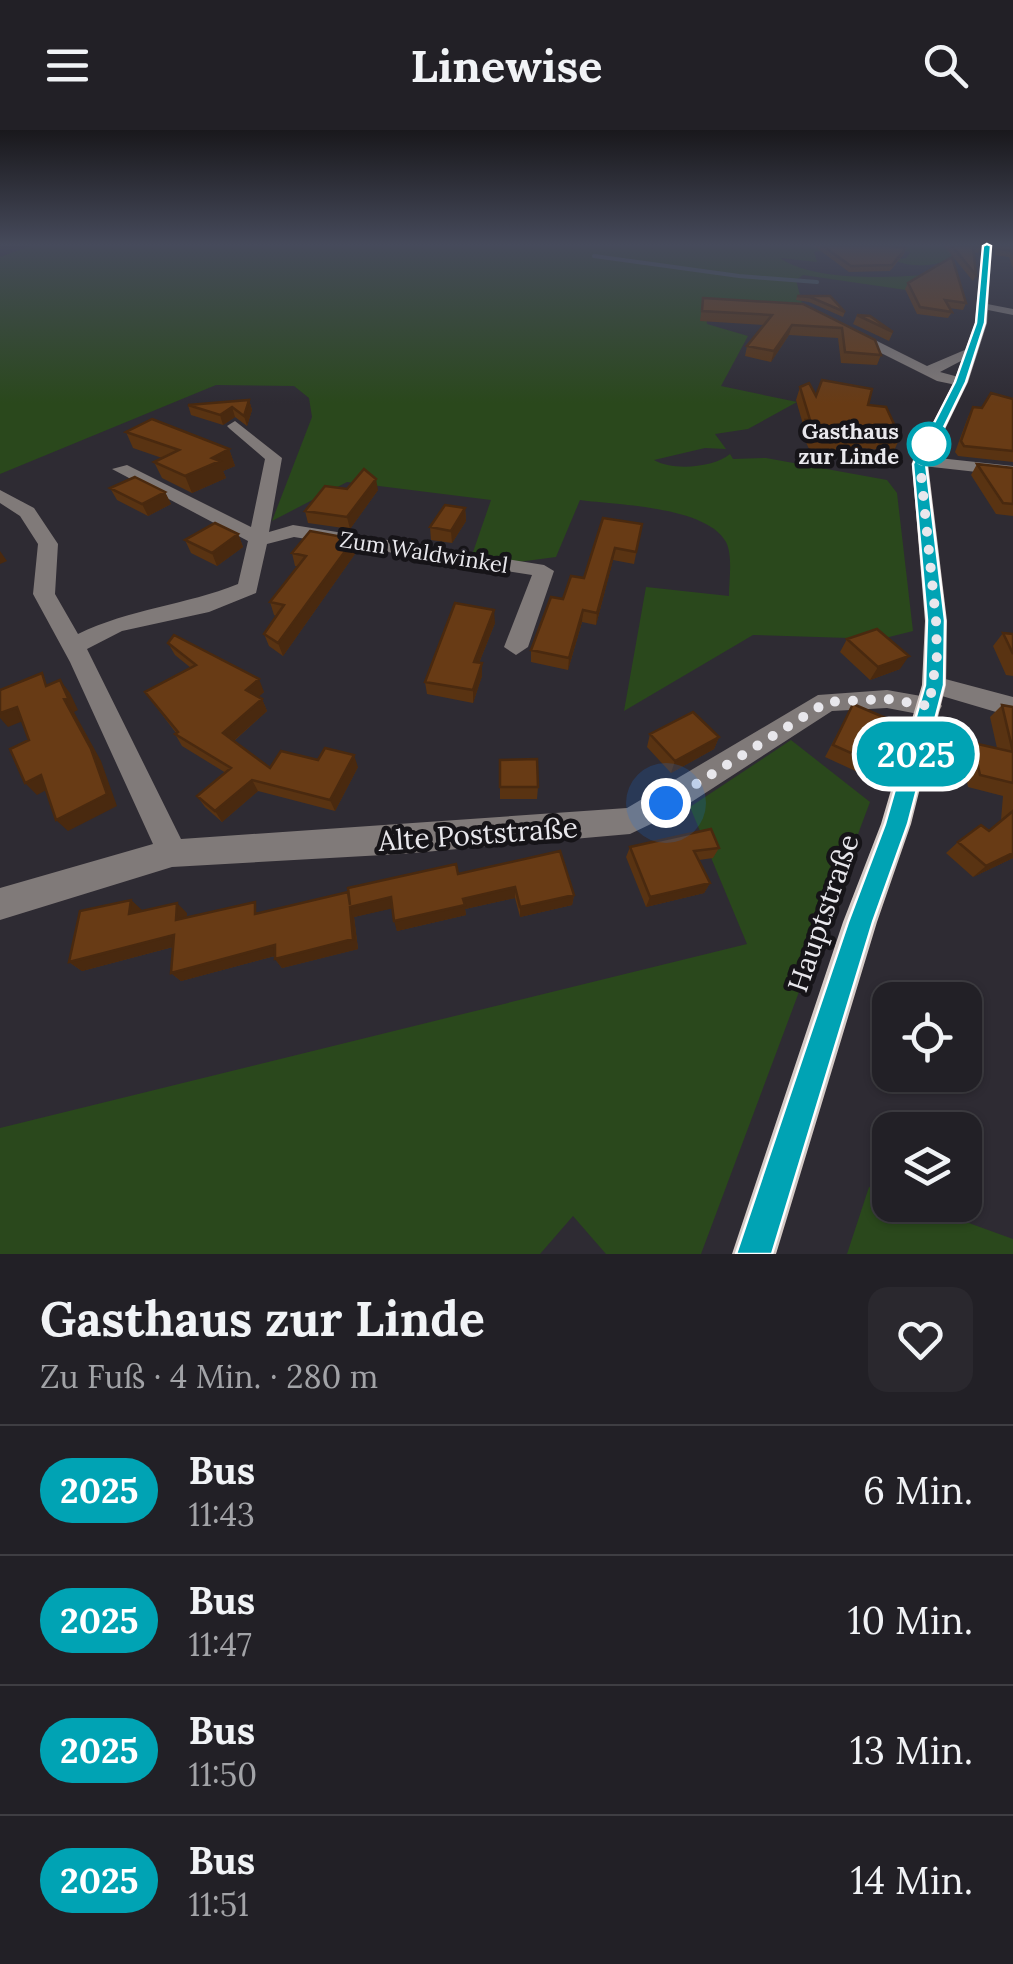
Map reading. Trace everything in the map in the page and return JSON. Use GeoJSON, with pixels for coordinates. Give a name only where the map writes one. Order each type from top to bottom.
{"type":"FeatureCollection","features":[{"type":"Feature","properties":{"kind":"main road"},"geometry":{"type":"LineString","coordinates":[[920,461],[961,382],[972,352],[983,298]]}},
{"type":"Feature","properties":{"kind":"main road","name":"Hauptstraße"},"geometry":{"type":"LineString","coordinates":[[754,1254],[896,824],[932,695],[936,620],[920,461]]}},
{"type":"Feature","properties":{"kind":"street"},"geometry":{"type":"LineString","coordinates":[[982,306],[1013,312]]}},
{"type":"Feature","properties":{"kind":"street"},"geometry":{"type":"LineString","coordinates":[[832,322],[925,370],[961,382]]}},
{"type":"Feature","properties":{"kind":"street"},"geometry":{"type":"LineString","coordinates":[[925,370],[943,368],[972,352]]}},
{"type":"Feature","properties":{"kind":"street"},"geometry":{"type":"LineString","coordinates":[[74,646],[116,625],[200,607],[248,588],[274,458],[235,426]]}},
{"type":"Feature","properties":{"kind":"street"},"geometry":{"type":"LineString","coordinates":[[920,461],[1013,471]]}},
{"type":"Feature","properties":{"kind":"street"},"geometry":{"type":"LineString","coordinates":[[121,469],[260,540]]}},
{"type":"Feature","properties":{"kind":"street"},"geometry":{"type":"LineString","coordinates":[[0,495],[27,512],[48,544],[44,594],[74,646],[172,853]]}},
{"type":"Feature","properties":{"kind":"street","name":"Zum Waldwinkel"},"geometry":{"type":"LineString","coordinates":[[260,540],[293,532],[307,533],[544,571],[516,647]]}},
{"type":"Feature","properties":{"kind":"street","name":"Alte Poststraße"},"geometry":{"type":"LineString","coordinates":[[0,904],[172,853],[630,821],[666,803],[827,702],[932,695],[1013,706]]}},
{"type":"Feature","properties":{"kind":"green space"},"geometry":{"type":"Polygon","coordinates":[[[0,298],[801,298],[803,307],[705,301],[707,324],[748,336],[721,386],[797,402],[748,429],[715,434],[726,449],[705,448],[654,460],[671,466],[692,466],[730,454],[733,459],[766,458],[887,480],[897,493],[913,631],[881,639],[753,635],[624,711],[646,587],[729,596],[728,548],[715,530],[700,521],[659,509],[580,500],[556,557],[518,562],[472,555],[491,500],[347,482],[272,521],[312,417],[309,398],[294,386],[216,385],[0,474],[0,298]]]}},
{"type":"Feature","properties":{"kind":"green space"},"geometry":{"type":"Polygon","coordinates":[[[791,740],[870,802],[701,1254],[606,1254],[573,1216],[540,1254],[0,1254],[0,1128],[747,944],[690,807],[791,740]]]}},
{"type":"Feature","properties":{"kind":"green space"},"geometry":{"type":"Polygon","coordinates":[[[869,1187],[872,1222],[966,1222],[1013,1239],[1013,1254],[847,1254],[869,1187]]]}},
{"type":"Feature","properties":{"kind":"building"},"geometry":{"type":"Polygon","coordinates":[[[703,298],[803,304],[875,340],[881,355],[845,352],[842,328],[792,325],[774,351],[747,346],[772,315],[702,311],[703,298]]]}},
{"type":"Feature","properties":{"kind":"building"},"geometry":{"type":"Polygon","coordinates":[[[813,298],[832,298],[845,312],[813,298]]]}},
{"type":"Feature","properties":{"kind":"building"},"geometry":{"type":"Polygon","coordinates":[[[916,298],[965,298],[966,303],[945,300],[952,312],[920,307],[916,298]]]}},
{"type":"Feature","properties":{"kind":"building"},"geometry":{"type":"Polygon","coordinates":[[[857,315],[870,316],[893,332],[857,315]]]}},
{"type":"Feature","properties":{"kind":"building"},"geometry":{"type":"Polygon","coordinates":[[[822,380],[872,389],[868,405],[886,407],[900,437],[835,432],[840,440],[816,439],[806,420],[810,420],[800,387],[809,383],[816,396],[822,380]]]}},
{"type":"Feature","properties":{"kind":"building"},"geometry":{"type":"Polygon","coordinates":[[[991,393],[1013,399],[1013,451],[964,446],[961,441],[973,407],[982,408],[991,393]]]}},
{"type":"Feature","properties":{"kind":"building"},"geometry":{"type":"Polygon","coordinates":[[[249,400],[244,416],[232,407],[220,415],[188,405],[249,400]]]}},
{"type":"Feature","properties":{"kind":"building"},"geometry":{"type":"Polygon","coordinates":[[[152,419],[229,449],[212,458],[220,461],[185,476],[154,462],[179,450],[126,432],[152,419]]]}},
{"type":"Feature","properties":{"kind":"building"},"geometry":{"type":"Polygon","coordinates":[[[977,464],[1013,468],[1013,504],[1003,503],[977,464]]]}},
{"type":"Feature","properties":{"kind":"building"},"geometry":{"type":"Polygon","coordinates":[[[364,469],[376,479],[347,517],[305,511],[325,486],[347,489],[364,469]]]}},
{"type":"Feature","properties":{"kind":"building"},"geometry":{"type":"Polygon","coordinates":[[[135,477],[165,492],[142,504],[110,488],[135,477]]]}},
{"type":"Feature","properties":{"kind":"building"},"geometry":{"type":"Polygon","coordinates":[[[445,505],[465,508],[451,531],[430,527],[445,505]]]}},
{"type":"Feature","properties":{"kind":"building"},"geometry":{"type":"Polygon","coordinates":[[[603,518],[642,524],[636,552],[615,548],[597,613],[583,610],[569,658],[531,650],[551,597],[563,599],[571,576],[584,578],[603,518]]]}},
{"type":"Feature","properties":{"kind":"building"},"geometry":{"type":"Polygon","coordinates":[[[215,523],[238,534],[212,553],[185,540],[215,523]]]}},
{"type":"Feature","properties":{"kind":"building"},"geometry":{"type":"Polygon","coordinates":[[[310,531],[354,539],[278,643],[264,634],[284,605],[270,602],[306,556],[292,553],[310,531]]]}},
{"type":"Feature","properties":{"kind":"building"},"geometry":{"type":"Polygon","coordinates":[[[455,603],[494,610],[474,662],[482,663],[473,690],[425,682],[455,603]]]}},
{"type":"Feature","properties":{"kind":"building"},"geometry":{"type":"Polygon","coordinates":[[[877,629],[909,656],[878,667],[847,639],[877,629]]]}},
{"type":"Feature","properties":{"kind":"building"},"geometry":{"type":"Polygon","coordinates":[[[1003,633],[1013,634],[1013,654],[1003,633]]]}},
{"type":"Feature","properties":{"kind":"building"},"geometry":{"type":"Polygon","coordinates":[[[174,635],[259,679],[246,690],[262,699],[223,733],[270,768],[281,751],[318,760],[325,748],[354,755],[330,800],[252,780],[215,811],[197,796],[231,768],[175,734],[178,732],[145,692],[196,665],[168,643],[174,635]]]}},
{"type":"Feature","properties":{"kind":"building"},"geometry":{"type":"Polygon","coordinates":[[[42,673],[46,686],[60,680],[68,698],[64,699],[91,749],[107,794],[56,820],[41,775],[25,783],[10,749],[29,740],[17,707],[0,713],[0,690],[42,673]]]}},
{"type":"Feature","properties":{"kind":"building"},"geometry":{"type":"Polygon","coordinates":[[[853,704],[888,719],[871,762],[833,745],[853,704]]]}},
{"type":"Feature","properties":{"kind":"building"},"geometry":{"type":"Polygon","coordinates":[[[1002,705],[1013,707],[1013,752],[1002,705]]]}},
{"type":"Feature","properties":{"kind":"building"},"geometry":{"type":"Polygon","coordinates":[[[693,712],[719,737],[675,761],[650,734],[693,712]]]}},
{"type":"Feature","properties":{"kind":"building"},"geometry":{"type":"Polygon","coordinates":[[[973,743],[1013,752],[1013,783],[980,775],[973,743]]]}},
{"type":"Feature","properties":{"kind":"building"},"geometry":{"type":"Polygon","coordinates":[[[537,759],[538,787],[500,787],[500,760],[537,759]]]}},
{"type":"Feature","properties":{"kind":"building"},"geometry":{"type":"Polygon","coordinates":[[[1013,811],[1013,853],[986,866],[958,842],[981,825],[989,831],[1013,811]]]}},
{"type":"Feature","properties":{"kind":"building"},"geometry":{"type":"Polygon","coordinates":[[[711,829],[719,848],[694,851],[710,883],[650,897],[630,847],[711,829]]]}},
{"type":"Feature","properties":{"kind":"building"},"geometry":{"type":"Polygon","coordinates":[[[560,851],[574,895],[520,907],[515,887],[463,899],[465,905],[394,921],[391,897],[350,907],[353,939],[275,959],[275,945],[171,973],[174,935],[69,962],[80,911],[131,900],[129,914],[177,903],[176,920],[255,902],[255,914],[348,892],[350,905],[348,888],[456,864],[458,874],[560,851]]]}},
{"type":"Feature","properties":{"kind":"bus line","name":"2025"},"geometry":{"type":"LineString","coordinates":[[754,1254],[860,922],[896,824],[934,685],[936,620],[920,464],[961,382],[981,323],[983,298]]}},
{"type":"Feature","properties":{"kind":"place","name":"Gasthaus zur Linde"},"geometry":{"type":"Point","coordinates":[929,444]}},
{"type":"Feature","properties":{"kind":"route"},"geometry":{"type":"LineString","coordinates":[[666,803],[827,702],[887,699],[929,706],[937,656],[936,620],[920,464],[936,431],[929,444]]}}]}
